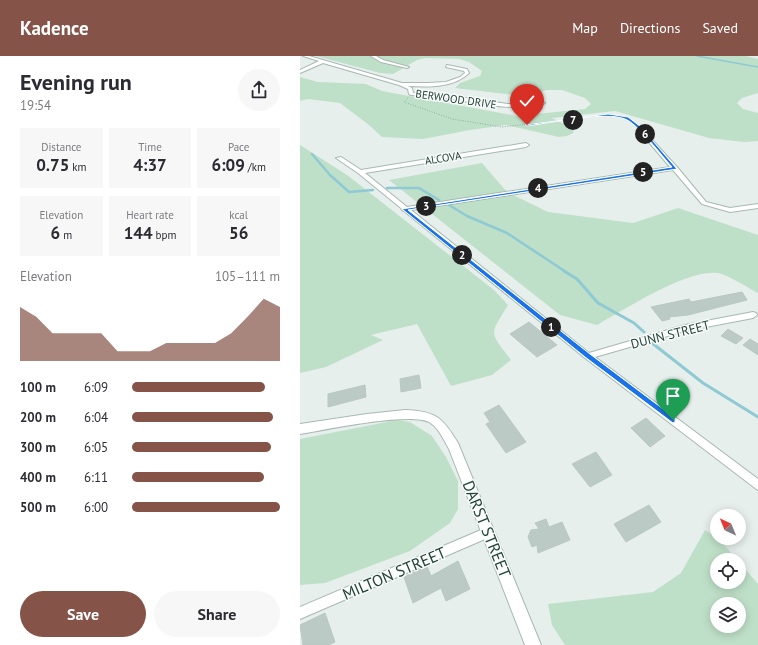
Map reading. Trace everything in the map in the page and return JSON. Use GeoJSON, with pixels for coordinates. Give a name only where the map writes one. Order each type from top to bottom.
{"type":"FeatureCollection","features":[{"type":"Feature","properties":{"kind":"street","name":"BERWOOD DRIVE"},"geometry":{"type":"LineString","coordinates":[[305,56],[401,84],[410,88],[411,94],[455,98],[497,106],[518,107],[543,104]]}},
{"type":"Feature","properties":{"kind":"street"},"geometry":{"type":"LineString","coordinates":[[373,56],[382,61],[407,67]]}},
{"type":"Feature","properties":{"kind":"street"},"geometry":{"type":"LineString","coordinates":[[300,72],[323,61]]}},
{"type":"Feature","properties":{"kind":"street"},"geometry":{"type":"LineString","coordinates":[[401,84],[444,84],[464,76],[467,73],[466,70],[461,68],[447,66]]}},
{"type":"Feature","properties":{"kind":"street"},"geometry":{"type":"LineString","coordinates":[[643,132],[704,203],[730,210],[758,206]]}},
{"type":"Feature","properties":{"kind":"street","name":"ALCOVA"},"geometry":{"type":"LineString","coordinates":[[360,172],[526,145]]}},
{"type":"Feature","properties":{"kind":"street"},"geometry":{"type":"LineString","coordinates":[[338,158],[360,172],[588,356],[758,485]]}},
{"type":"Feature","properties":{"kind":"street"},"geometry":{"type":"LineString","coordinates":[[404,209],[675,168]]}},
{"type":"Feature","properties":{"kind":"street","name":"DUNN STREET"},"geometry":{"type":"LineString","coordinates":[[588,356],[685,328],[754,315]]}},
{"type":"Feature","properties":{"kind":"street","name":"DARST STREET"},"geometry":{"type":"LineString","coordinates":[[300,429],[418,414],[432,418],[444,430],[454,447],[534,645]]}},
{"type":"Feature","properties":{"kind":"street","name":"MILTON STREET"},"geometry":{"type":"LineString","coordinates":[[300,613],[488,532]]}},
{"type":"Feature","properties":{"kind":"path"},"geometry":{"type":"LineString","coordinates":[[411,94],[404,102],[437,115],[477,124],[502,126],[527,125],[617,115],[627,118],[643,132]]}},
{"type":"Feature","properties":{"kind":"green space"},"geometry":{"type":"Polygon","coordinates":[[[316,56],[746,56],[758,59],[758,93],[742,98],[737,103],[743,109],[758,113],[758,141],[744,142],[709,138],[615,111],[552,118],[574,129],[573,133],[567,136],[559,137],[506,125],[423,139],[382,137],[340,103],[308,99],[300,101],[300,77],[318,82],[366,84],[382,91],[517,116],[585,109],[591,104],[585,98],[562,90],[547,90],[523,96],[455,88],[460,83],[480,76],[482,71],[469,62],[459,59],[425,58],[417,60],[393,74],[380,73],[316,56]]]}},
{"type":"Feature","properties":{"kind":"green space"},"geometry":{"type":"Polygon","coordinates":[[[300,145],[347,175],[494,290],[508,305],[495,328],[495,338],[511,360],[492,375],[451,386],[417,324],[371,335],[383,340],[326,367],[300,373],[300,145]]]}},
{"type":"Feature","properties":{"kind":"green space"},"geometry":{"type":"Polygon","coordinates":[[[482,163],[507,192],[548,212],[633,223],[678,208],[758,235],[758,293],[732,278],[721,274],[704,274],[673,284],[656,292],[597,325],[560,315],[389,180],[482,163]]]}},
{"type":"Feature","properties":{"kind":"green space"},"geometry":{"type":"Polygon","coordinates":[[[397,420],[410,422],[432,436],[446,457],[458,481],[458,509],[450,523],[410,551],[325,583],[300,585],[300,439],[397,420]]]}},
{"type":"Feature","properties":{"kind":"green space"},"geometry":{"type":"Polygon","coordinates":[[[705,530],[710,533],[710,545],[724,545],[731,553],[710,553],[710,589],[746,589],[746,570],[758,584],[758,645],[565,645],[552,625],[548,604],[653,592],[681,573],[705,530]]]}},
{"type":"Feature","properties":{"kind":"building"},"geometry":{"type":"Polygon","coordinates":[[[742,292],[747,300],[688,315],[669,317],[670,319],[662,321],[651,307],[689,299],[691,302],[742,292]]]}},
{"type":"Feature","properties":{"kind":"building"},"geometry":{"type":"Polygon","coordinates":[[[529,322],[557,345],[537,357],[510,334],[529,322]]]}},
{"type":"Feature","properties":{"kind":"building"},"geometry":{"type":"Polygon","coordinates":[[[728,329],[743,338],[736,344],[721,336],[728,329]]]}},
{"type":"Feature","properties":{"kind":"building"},"geometry":{"type":"Polygon","coordinates":[[[750,339],[758,344],[758,355],[743,345],[750,339]]]}},
{"type":"Feature","properties":{"kind":"building"},"geometry":{"type":"Polygon","coordinates":[[[419,375],[421,388],[401,392],[400,379],[419,375]]]}},
{"type":"Feature","properties":{"kind":"building"},"geometry":{"type":"Polygon","coordinates":[[[365,385],[366,397],[328,407],[328,394],[365,385]]]}},
{"type":"Feature","properties":{"kind":"building"},"geometry":{"type":"Polygon","coordinates":[[[499,405],[526,442],[506,453],[486,424],[490,422],[484,413],[499,405]]]}},
{"type":"Feature","properties":{"kind":"building"},"geometry":{"type":"Polygon","coordinates":[[[646,418],[665,436],[650,447],[631,428],[646,418]]]}},
{"type":"Feature","properties":{"kind":"building"},"geometry":{"type":"Polygon","coordinates":[[[596,452],[612,475],[590,487],[572,464],[596,452]]]}},
{"type":"Feature","properties":{"kind":"building"},"geometry":{"type":"Polygon","coordinates":[[[649,505],[661,522],[626,542],[614,524],[649,505]]]}},
{"type":"Feature","properties":{"kind":"building"},"geometry":{"type":"Polygon","coordinates":[[[546,519],[549,527],[562,522],[570,540],[538,553],[537,545],[532,547],[528,537],[531,530],[539,529],[535,523],[546,519]]]}},
{"type":"Feature","properties":{"kind":"building"},"geometry":{"type":"Polygon","coordinates":[[[458,561],[470,589],[446,601],[441,588],[413,603],[404,577],[427,566],[431,576],[458,561]]]}},
{"type":"Feature","properties":{"kind":"building"},"geometry":{"type":"Polygon","coordinates":[[[325,613],[335,642],[329,645],[303,645],[300,625],[325,613]]]}},
{"type":"Feature","properties":{"kind":"waterway"},"geometry":{"type":"LineString","coordinates":[[697,56],[758,67]]}},
{"type":"Feature","properties":{"kind":"waterway"},"geometry":{"type":"LineString","coordinates":[[312,154],[330,175],[349,192],[373,190]]}},
{"type":"Feature","properties":{"kind":"waterway"},"geometry":{"type":"LineString","coordinates":[[387,188],[419,188],[439,200]]}},
{"type":"Feature","properties":{"kind":"waterway"},"geometry":{"type":"LineString","coordinates":[[449,205],[467,216],[507,233],[566,272]]}},
{"type":"Feature","properties":{"kind":"waterway"},"geometry":{"type":"LineString","coordinates":[[564,271],[577,279],[598,303],[634,323],[644,332]]}},
{"type":"Feature","properties":{"kind":"waterway"},"geometry":{"type":"LineString","coordinates":[[652,343],[703,383],[758,417]]}},
{"type":"Feature","properties":{"kind":"route"},"geometry":{"type":"LineString","coordinates":[[527,125],[617,115],[627,118],[633,122],[675,168],[404,209],[588,356],[673,420]]}}]}
